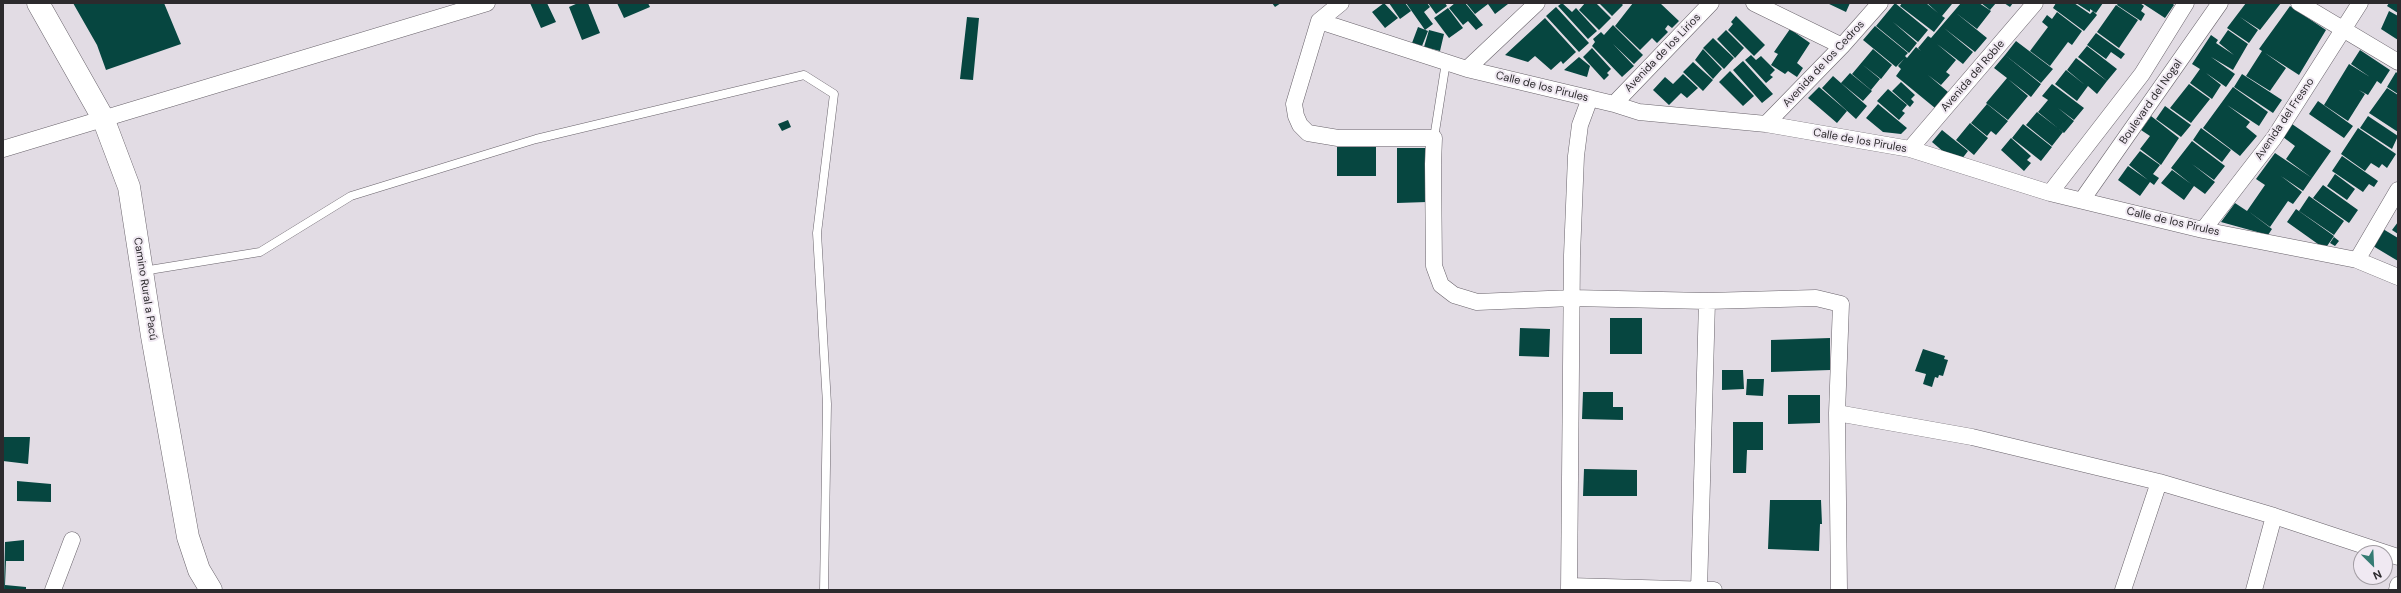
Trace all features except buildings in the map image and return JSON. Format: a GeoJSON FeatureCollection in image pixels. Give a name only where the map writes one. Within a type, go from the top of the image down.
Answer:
{"type":"FeatureCollection","features":[{"type":"Feature","properties":{"kind":"street","name":"Camino Rural a Pacú"},"geometry":{"type":"LineString","coordinates":[[38,3],[103,118],[129,187],[188,537],[199,570],[211,590]]}},
{"type":"Feature","properties":{"kind":"street"},"geometry":{"type":"LineString","coordinates":[[3,149],[487,3]]}},
{"type":"Feature","properties":{"kind":"street"},"geometry":{"type":"LineString","coordinates":[[1341,3],[1319,21],[1294,104],[1296,116],[1300,124],[1308,132],[1338,138],[1434,138],[1434,266],[1441,285],[1454,295],[1477,302],[1572,298],[1707,301],[1816,298],[1841,304],[1837,413],[1839,590]]}},
{"type":"Feature","properties":{"kind":"street"},"geometry":{"type":"LineString","coordinates":[[1467,69],[1537,3]]}},
{"type":"Feature","properties":{"kind":"street","name":"Avenida de los Lirios"},"geometry":{"type":"LineString","coordinates":[[1614,104],[1711,3]]}},
{"type":"Feature","properties":{"kind":"street"},"geometry":{"type":"LineString","coordinates":[[1754,3],[1842,46]]}},
{"type":"Feature","properties":{"kind":"street","name":"Avenida de los Cedros"},"geometry":{"type":"LineString","coordinates":[[1766,124],[1842,46],[1880,3]]}},
{"type":"Feature","properties":{"kind":"street","name":"Avenida del Roble"},"geometry":{"type":"LineString","coordinates":[[1910,149],[2035,3]]}},
{"type":"Feature","properties":{"kind":"street"},"geometry":{"type":"LineString","coordinates":[[2050,193],[2142,74],[2186,3]]}},
{"type":"Feature","properties":{"kind":"street","name":"Boulevard del Nogal"},"geometry":{"type":"LineString","coordinates":[[2082,200],[2220,3]]}},
{"type":"Feature","properties":{"kind":"street"},"geometry":{"type":"LineString","coordinates":[[2300,3],[2344,28],[2398,62]]}},
{"type":"Feature","properties":{"kind":"street","name":"Avenida del Fresno"},"geometry":{"type":"LineString","coordinates":[[2203,230],[2274,138],[2360,3]]}},
{"type":"Feature","properties":{"kind":"street","name":"Calle de los Pirules"},"geometry":{"type":"LineString","coordinates":[[1319,21],[1467,69],[1590,98],[1639,112],[1766,124],[1910,149],[2050,193],[2203,230],[2357,260],[2398,277]]}},
{"type":"Feature","properties":{"kind":"street"},"geometry":{"type":"LineString","coordinates":[[1590,98],[1580,125],[1576,156],[1572,298],[1569,588],[1714,590]]}},
{"type":"Feature","properties":{"kind":"street"},"geometry":{"type":"LineString","coordinates":[[2357,260],[2398,190]]}},
{"type":"Feature","properties":{"kind":"street"},"geometry":{"type":"LineString","coordinates":[[1699,590],[1707,301]]}},
{"type":"Feature","properties":{"kind":"street"},"geometry":{"type":"LineString","coordinates":[[1837,413],[1972,437],[2159,482],[2274,516],[2398,557]]}},
{"type":"Feature","properties":{"kind":"street"},"geometry":{"type":"LineString","coordinates":[[2124,590],[2159,482]]}},
{"type":"Feature","properties":{"kind":"street"},"geometry":{"type":"LineString","coordinates":[[2254,590],[2274,516]]}},
{"type":"Feature","properties":{"kind":"street"},"geometry":{"type":"LineString","coordinates":[[53,590],[72,540]]}},
{"type":"Feature","properties":{"kind":"street"},"geometry":{"type":"LineString","coordinates":[[2397,590],[2398,585]]}},
{"type":"Feature","properties":{"kind":"lane"},"geometry":{"type":"LineString","coordinates":[[1434,138],[1446,62]]}},
{"type":"Feature","properties":{"kind":"lane"},"geometry":{"type":"LineString","coordinates":[[143,272],[260,252],[350,196],[536,139],[804,75],[834,94],[816,233],[827,404],[824,590]]}}]}
